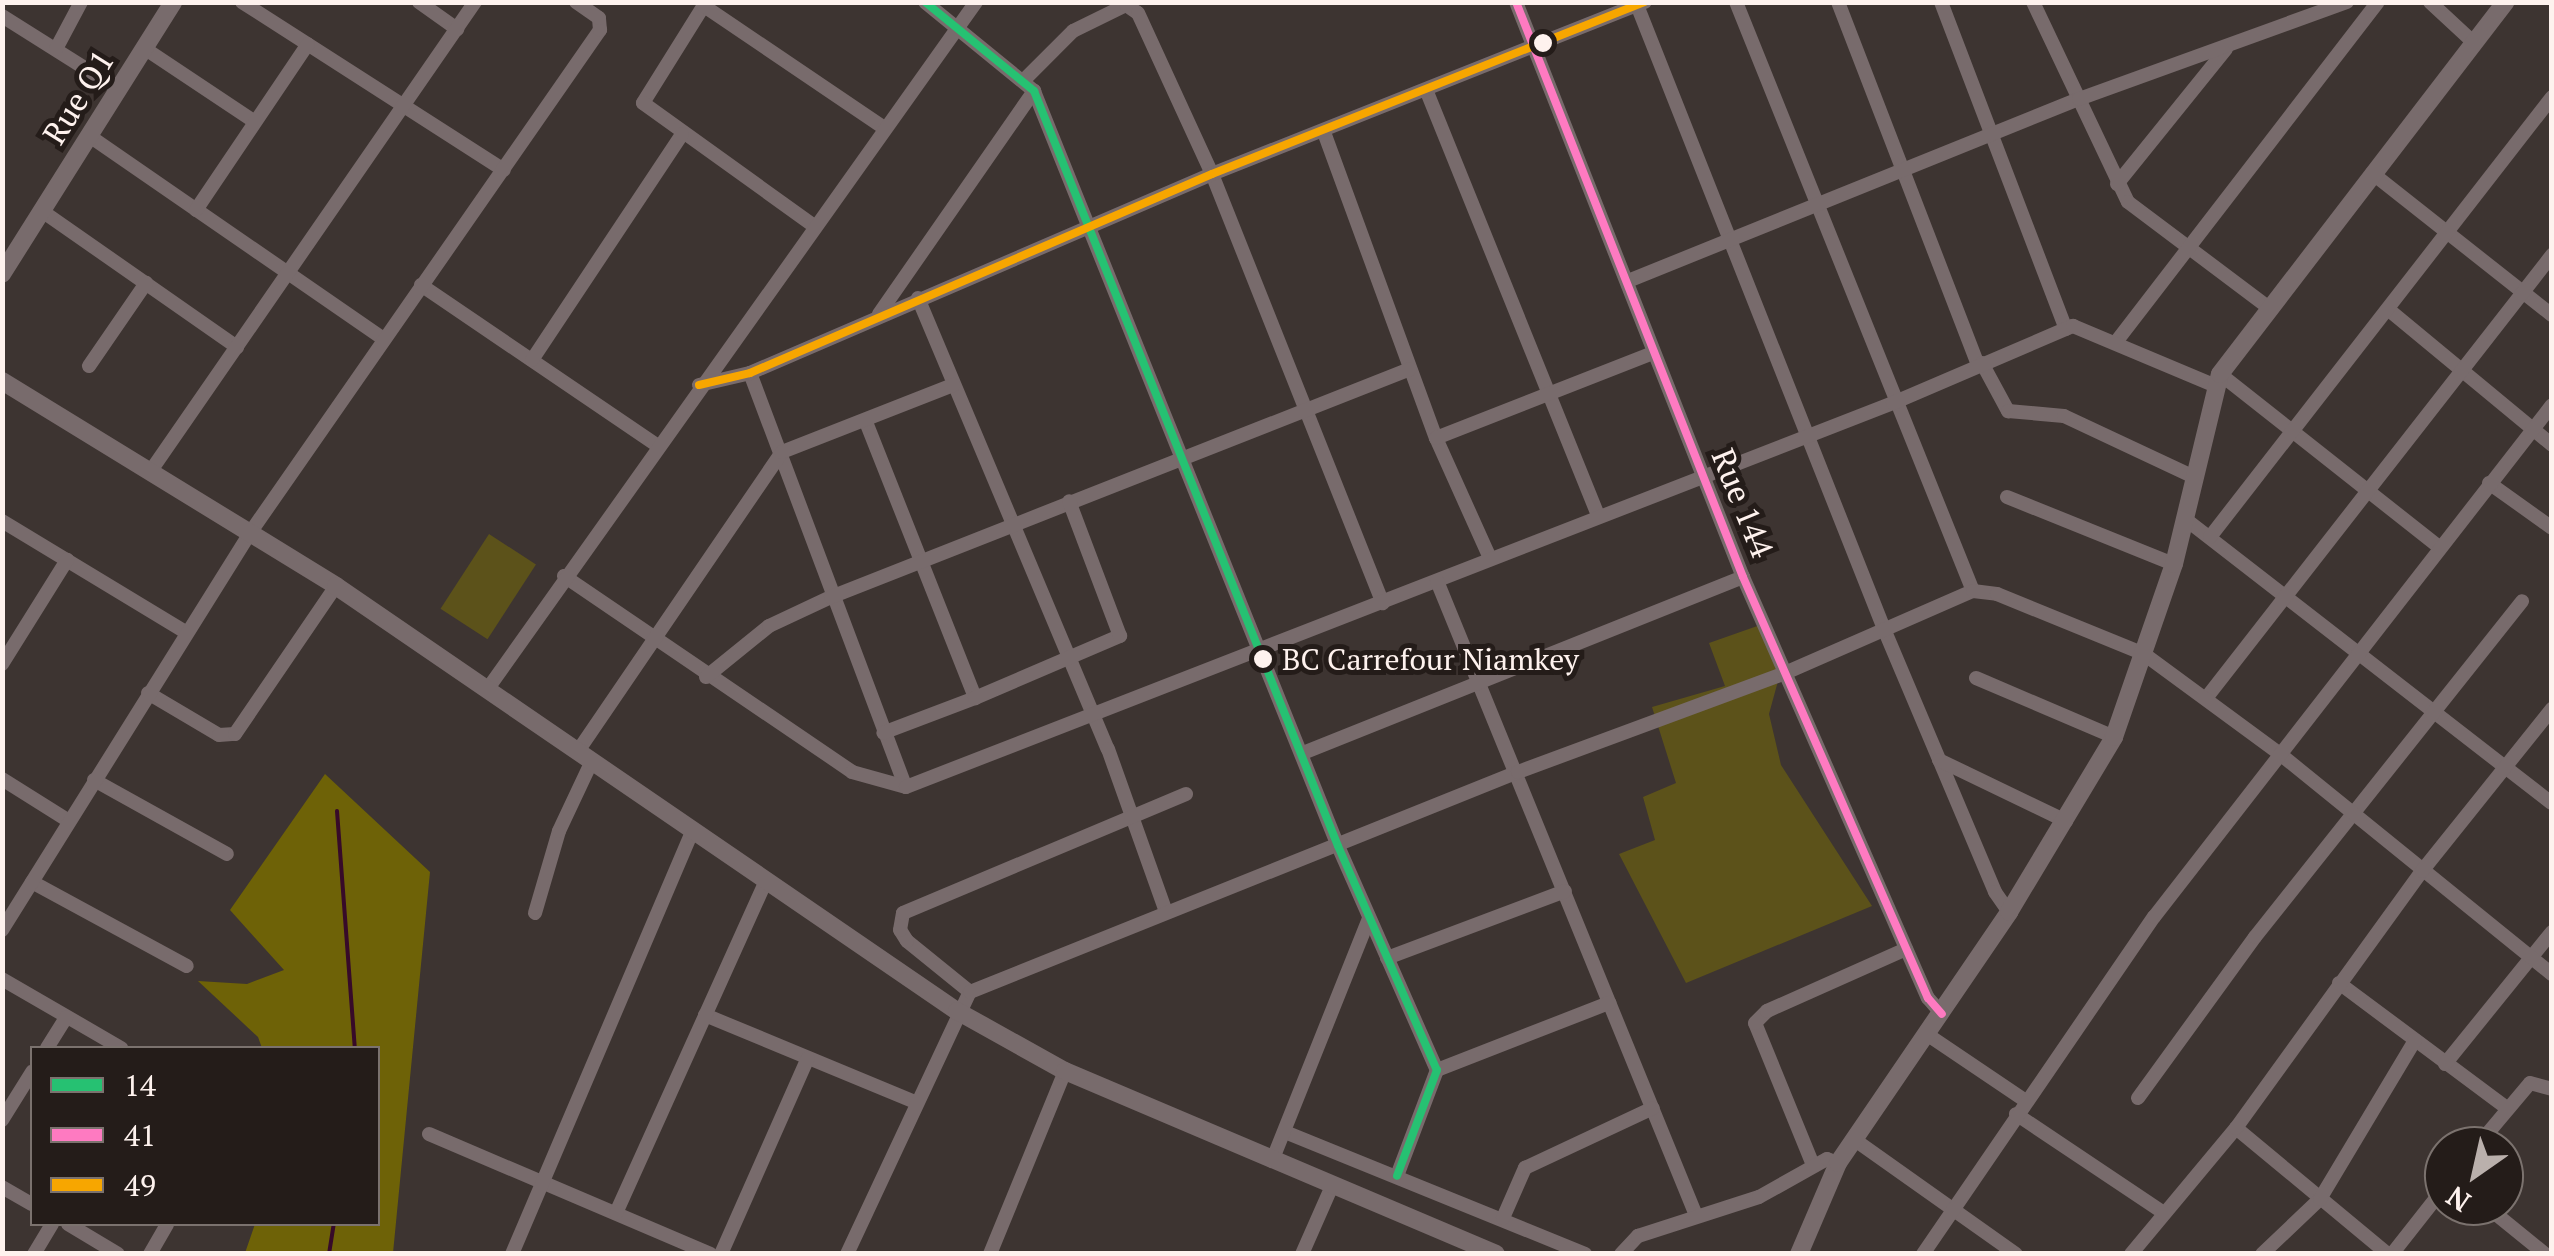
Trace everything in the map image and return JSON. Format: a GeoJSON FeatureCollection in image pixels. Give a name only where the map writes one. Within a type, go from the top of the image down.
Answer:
{"type":"FeatureCollection","features":[{"type":"Feature","properties":{"kind":"street"},"geometry":{"type":"LineString","coordinates":[[56,48],[81,2]]}},
{"type":"Feature","properties":{"kind":"street","name":"Rue Q1"},"geometry":{"type":"LineString","coordinates":[[2,274],[172,2]]}},
{"type":"Feature","properties":{"kind":"street"},"geometry":{"type":"LineString","coordinates":[[242,2],[504,170]]}},
{"type":"Feature","properties":{"kind":"street"},"geometry":{"type":"LineString","coordinates":[[419,2],[457,29]]}},
{"type":"Feature","properties":{"kind":"street"},"geometry":{"type":"LineString","coordinates":[[150,472],[293,274],[475,2]]}},
{"type":"Feature","properties":{"kind":"street"},"geometry":{"type":"LineString","coordinates":[[2,930],[184,632],[382,338],[504,170],[603,24],[576,2]]}},
{"type":"Feature","properties":{"kind":"street"},"geometry":{"type":"LineString","coordinates":[[925,2],[960,26],[1030,86],[1183,454],[1338,846],[1437,1070],[1396,1176]]}},
{"type":"Feature","properties":{"kind":"street"},"geometry":{"type":"LineString","coordinates":[[489,687],[699,386],[976,2]]}},
{"type":"Feature","properties":{"kind":"street","name":"Rue 144"},"geometry":{"type":"LineString","coordinates":[[1516,2],[1743,577],[1906,949],[1942,1014]]}},
{"type":"Feature","properties":{"kind":"street"},"geometry":{"type":"LineString","coordinates":[[1736,2],[1893,403],[1973,591]]}},
{"type":"Feature","properties":{"kind":"street"},"geometry":{"type":"LineString","coordinates":[[1838,2],[1980,363],[2008,410],[2064,416],[2192,476]]}},
{"type":"Feature","properties":{"kind":"street"},"geometry":{"type":"LineString","coordinates":[[1940,2],[2066,329]]}},
{"type":"Feature","properties":{"kind":"street"},"geometry":{"type":"LineString","coordinates":[[2033,2],[2117,184],[2147,219],[2268,306]]}},
{"type":"Feature","properties":{"kind":"street"},"geometry":{"type":"LineString","coordinates":[[1628,281],[1729,244],[2079,99],[2347,2]]}},
{"type":"Feature","properties":{"kind":"street"},"geometry":{"type":"LineString","coordinates":[[2116,342],[2378,2]]}},
{"type":"Feature","properties":{"kind":"street"},"geometry":{"type":"LineString","coordinates":[[2430,2],[2473,42]]}},
{"type":"Feature","properties":{"kind":"street"},"geometry":{"type":"LineString","coordinates":[[1799,1254],[1838,1163],[2009,912],[2114,737],[2174,564],[2218,380],[2268,306],[2504,2]]}},
{"type":"Feature","properties":{"kind":"street"},"geometry":{"type":"LineString","coordinates":[[813,226],[643,103],[705,4],[884,128]]}},
{"type":"Feature","properties":{"kind":"street"},"geometry":{"type":"LineString","coordinates":[[699,386],[750,373],[879,314],[1212,174],[1324,135],[1641,4],[1729,244],[1884,629],[2009,912]]}},
{"type":"Feature","properties":{"kind":"street"},"geometry":{"type":"LineString","coordinates":[[879,314],[1030,86],[1073,31],[1133,6],[1212,174],[1302,412],[1383,603]]}},
{"type":"Feature","properties":{"kind":"street"},"geometry":{"type":"LineString","coordinates":[[2,16],[118,89]]}},
{"type":"Feature","properties":{"kind":"street"},"geometry":{"type":"LineString","coordinates":[[196,210],[308,44]]}},
{"type":"Feature","properties":{"kind":"street"},"geometry":{"type":"LineString","coordinates":[[2117,184],[2228,46]]}},
{"type":"Feature","properties":{"kind":"street"},"geometry":{"type":"LineString","coordinates":[[144,48],[256,122]]}},
{"type":"Feature","properties":{"kind":"street"},"geometry":{"type":"LineString","coordinates":[[1426,92],[1545,396],[1596,513]]}},
{"type":"Feature","properties":{"kind":"street"},"geometry":{"type":"LineString","coordinates":[[2210,537],[2552,98]]}},
{"type":"Feature","properties":{"kind":"street"},"geometry":{"type":"LineString","coordinates":[[532,360],[682,134]]}},
{"type":"Feature","properties":{"kind":"street"},"geometry":{"type":"LineString","coordinates":[[88,135],[382,338]]}},
{"type":"Feature","properties":{"kind":"street"},"geometry":{"type":"LineString","coordinates":[[1324,135],[1436,438],[1490,558]]}},
{"type":"Feature","properties":{"kind":"street"},"geometry":{"type":"LineString","coordinates":[[2372,173],[2450,230],[2552,315]]}},
{"type":"Feature","properties":{"kind":"street"},"geometry":{"type":"LineString","coordinates":[[42,211],[237,347]]}},
{"type":"Feature","properties":{"kind":"street"},"geometry":{"type":"LineString","coordinates":[[2207,697],[2364,488],[2552,255]]}},
{"type":"Feature","properties":{"kind":"street"},"geometry":{"type":"LineString","coordinates":[[89,366],[146,283]]}},
{"type":"Feature","properties":{"kind":"street"},"geometry":{"type":"LineString","coordinates":[[421,284],[658,446]]}},
{"type":"Feature","properties":{"kind":"street"},"geometry":{"type":"LineString","coordinates":[[918,298],[1131,816],[1166,912]]}},
{"type":"Feature","properties":{"kind":"street"},"geometry":{"type":"LineString","coordinates":[[2389,310],[2552,445]]}},
{"type":"Feature","properties":{"kind":"street"},"geometry":{"type":"LineString","coordinates":[[564,576],[706,677],[852,772],[906,787],[1262,652],[1596,513],[1893,403],[2076,325],[2218,380],[2292,428],[2440,548]]}},
{"type":"Feature","properties":{"kind":"street"},"geometry":{"type":"LineString","coordinates":[[1436,438],[1653,353]]}},
{"type":"Feature","properties":{"kind":"street"},"geometry":{"type":"LineString","coordinates":[[706,677],[769,626],[830,597],[1183,454],[1410,369]]}},
{"type":"Feature","properties":{"kind":"street"},"geometry":{"type":"LineString","coordinates":[[750,373],[782,452],[830,597],[906,787]]}},
{"type":"Feature","properties":{"kind":"street"},"geometry":{"type":"LineString","coordinates":[[2,381],[336,586],[489,687],[956,1012],[1065,1071],[1496,1254]]}},
{"type":"Feature","properties":{"kind":"street"},"geometry":{"type":"LineString","coordinates":[[535,913],[585,756],[652,637],[782,452],[953,386]]}},
{"type":"Feature","properties":{"kind":"street"},"geometry":{"type":"LineString","coordinates":[[1923,1254],[2154,917],[2552,405]]}},
{"type":"Feature","properties":{"kind":"street"},"geometry":{"type":"LineString","coordinates":[[866,422],[975,698]]}},
{"type":"Feature","properties":{"kind":"street"},"geometry":{"type":"LineString","coordinates":[[2489,483],[2552,528]]}},
{"type":"Feature","properties":{"kind":"street"},"geometry":{"type":"LineString","coordinates":[[2007,497],[2174,564]]}},
{"type":"Feature","properties":{"kind":"street"},"geometry":{"type":"LineString","coordinates":[[883,733],[1067,660],[1121,634],[1070,501]]}},
{"type":"Feature","properties":{"kind":"street"},"geometry":{"type":"LineString","coordinates":[[2184,518],[2552,803]]}},
{"type":"Feature","properties":{"kind":"street"},"geometry":{"type":"LineString","coordinates":[[2,521],[184,632]]}},
{"type":"Feature","properties":{"kind":"street"},"geometry":{"type":"LineString","coordinates":[[2,664],[67,560]]}},
{"type":"Feature","properties":{"kind":"street"},"geometry":{"type":"LineString","coordinates":[[1302,753],[1743,577]]}},
{"type":"Feature","properties":{"kind":"street"},"geometry":{"type":"LineString","coordinates":[[1437,580],[1482,681],[1695,1213]]}},
{"type":"Feature","properties":{"kind":"street"},"geometry":{"type":"LineString","coordinates":[[148,693],[219,734],[235,734],[336,586]]}},
{"type":"Feature","properties":{"kind":"street"},"geometry":{"type":"LineString","coordinates":[[847,1254],[956,1012],[970,992],[1518,772],[1785,673],[1973,591],[1997,594],[2144,654],[2280,754],[2552,974]]}},
{"type":"Feature","properties":{"kind":"street"},"geometry":{"type":"LineString","coordinates":[[2138,1098],[2434,709],[2522,601]]}},
{"type":"Feature","properties":{"kind":"street"},"geometry":{"type":"LineString","coordinates":[[1976,678],[2114,737]]}},
{"type":"Feature","properties":{"kind":"street"},"geometry":{"type":"LineString","coordinates":[[2131,1254],[2236,1128],[2422,871],[2552,709]]}},
{"type":"Feature","properties":{"kind":"street"},"geometry":{"type":"LineString","coordinates":[[1940,760],[2066,821]]}},
{"type":"Feature","properties":{"kind":"street"},"geometry":{"type":"LineString","coordinates":[[2,779],[69,821]]}},
{"type":"Feature","properties":{"kind":"street"},"geometry":{"type":"LineString","coordinates":[[94,780],[227,854]]}},
{"type":"Feature","properties":{"kind":"street"},"geometry":{"type":"LineString","coordinates":[[970,992],[907,942],[900,930],[903,912],[1186,794]]}},
{"type":"Feature","properties":{"kind":"street"},"geometry":{"type":"LineString","coordinates":[[512,1254],[693,830]]}},
{"type":"Feature","properties":{"kind":"street"},"geometry":{"type":"LineString","coordinates":[[616,1213],[766,881]]}},
{"type":"Feature","properties":{"kind":"street"},"geometry":{"type":"LineString","coordinates":[[32,882],[187,966]]}},
{"type":"Feature","properties":{"kind":"street"},"geometry":{"type":"LineString","coordinates":[[1387,958],[1565,891]]}},
{"type":"Feature","properties":{"kind":"street"},"geometry":{"type":"LineString","coordinates":[[1272,1161],[1369,919]]}},
{"type":"Feature","properties":{"kind":"street"},"geometry":{"type":"LineString","coordinates":[[2445,1064],[2552,932]]}},
{"type":"Feature","properties":{"kind":"street"},"geometry":{"type":"LineString","coordinates":[[1813,1165],[1755,1024],[1766,1011],[1906,949]]}},
{"type":"Feature","properties":{"kind":"street"},"geometry":{"type":"LineString","coordinates":[[2,980],[117,1046]]}},
{"type":"Feature","properties":{"kind":"street"},"geometry":{"type":"LineString","coordinates":[[2339,982],[2506,1108]]}},
{"type":"Feature","properties":{"kind":"street"},"geometry":{"type":"LineString","coordinates":[[1437,1070],[1609,1003]]}},
{"type":"Feature","properties":{"kind":"street"},"geometry":{"type":"LineString","coordinates":[[706,1015],[915,1102]]}},
{"type":"Feature","properties":{"kind":"street"},"geometry":{"type":"LineString","coordinates":[[48,1046],[66,1017]]}},
{"type":"Feature","properties":{"kind":"street"},"geometry":{"type":"LineString","coordinates":[[1928,1035],[2026,1100]]}},
{"type":"Feature","properties":{"kind":"street"},"geometry":{"type":"LineString","coordinates":[[2262,1254],[2320,1198],[2415,1040]]}},
{"type":"Feature","properties":{"kind":"street"},"geometry":{"type":"LineString","coordinates":[[720,1254],[808,1058]]}},
{"type":"Feature","properties":{"kind":"street"},"geometry":{"type":"LineString","coordinates":[[990,1254],[1065,1071]]}},
{"type":"Feature","properties":{"kind":"street"},"geometry":{"type":"LineString","coordinates":[[2,1120],[30,1075]]}},
{"type":"Feature","properties":{"kind":"street"},"geometry":{"type":"LineString","coordinates":[[2492,1126],[2536,1080],[2552,1089]]}},
{"type":"Feature","properties":{"kind":"street"},"geometry":{"type":"LineString","coordinates":[[1503,1218],[1525,1168],[1652,1108]]}},
{"type":"Feature","properties":{"kind":"street"},"geometry":{"type":"LineString","coordinates":[[2016,1114],[2164,1213]]}},
{"type":"Feature","properties":{"kind":"street"},"geometry":{"type":"LineString","coordinates":[[2236,1128],[2390,1254],[2424,1212]]}},
{"type":"Feature","properties":{"kind":"street"},"geometry":{"type":"LineString","coordinates":[[1285,1132],[1585,1254]]}},
{"type":"Feature","properties":{"kind":"street"},"geometry":{"type":"LineString","coordinates":[[428,1134],[710,1254]]}},
{"type":"Feature","properties":{"kind":"street"},"geometry":{"type":"LineString","coordinates":[[1855,1140],[2016,1254]]}},
{"type":"Feature","properties":{"kind":"street"},"geometry":{"type":"LineString","coordinates":[[1621,1254],[1638,1236],[1695,1213],[1759,1198],[1813,1165],[1838,1163]]}},
{"type":"Feature","properties":{"kind":"street"},"geometry":{"type":"LineString","coordinates":[[1302,1254],[1332,1186]]}},
{"type":"Feature","properties":{"kind":"street"},"geometry":{"type":"LineString","coordinates":[[2,1187],[30,1203]]}},
{"type":"Feature","properties":{"kind":"street"},"geometry":{"type":"LineString","coordinates":[[34,1254],[51,1226]]}},
{"type":"Feature","properties":{"kind":"street"},"geometry":{"type":"LineString","coordinates":[[71,1226],[118,1254]]}},
{"type":"Feature","properties":{"kind":"street"},"geometry":{"type":"LineString","coordinates":[[150,1254],[166,1226]]}},
{"type":"Feature","properties":{"kind":"street"},"geometry":{"type":"LineString","coordinates":[[2513,1226],[2549,1252]]}},
{"type":"Feature","properties":{"kind":"street"},"geometry":{"type":"LineString","coordinates":[[1448,1254],[1456,1236]]}},
{"type":"Feature","properties":{"kind":"shaded area"},"geometry":{"type":"Polygon","coordinates":[[[489,534],[536,564],[487,639],[441,609],[489,534]]]}},
{"type":"Feature","properties":{"kind":"shaded area"},"geometry":{"type":"Polygon","coordinates":[[[1763,624],[1784,659],[1769,714],[1781,765],[1872,906],[1686,983],[1619,854],[1655,840],[1643,797],[1676,783],[1652,707],[1725,686],[1709,643],[1763,624]]]}},
{"type":"Feature","properties":{"kind":"shaded area"},"geometry":{"type":"Polygon","coordinates":[[[325,774],[430,872],[393,1253],[245,1253],[254,1226],[380,1226],[380,1046],[261,1046],[258,1037],[198,981],[247,984],[284,970],[230,910],[325,774]]]}},
{"type":"Feature","properties":{"kind":"waterway"},"geometry":{"type":"LineString","coordinates":[[337,811],[355,1046]]}},
{"type":"Feature","properties":{"kind":"waterway"},"geometry":{"type":"LineString","coordinates":[[329,1254],[334,1226]]}},
{"type":"Feature","properties":{"kind":"transit line","name":"14"},"geometry":{"type":"LineString","coordinates":[[925,2],[1034,91],[1338,846],[1437,1070],[1397,1176]]}},
{"type":"Feature","properties":{"kind":"transit line","name":"41"},"geometry":{"type":"LineString","coordinates":[[1516,2],[1743,577],[1928,998],[1942,1014]]}},
{"type":"Feature","properties":{"kind":"transit line","name":"49"},"geometry":{"type":"LineString","coordinates":[[699,385],[750,373],[1212,174],[1645,2]]}},
{"type":"Feature","properties":{"kind":"place","name":"BC Carrefour Niamkey"},"geometry":{"type":"Point","coordinates":[1263,659]}}]}
